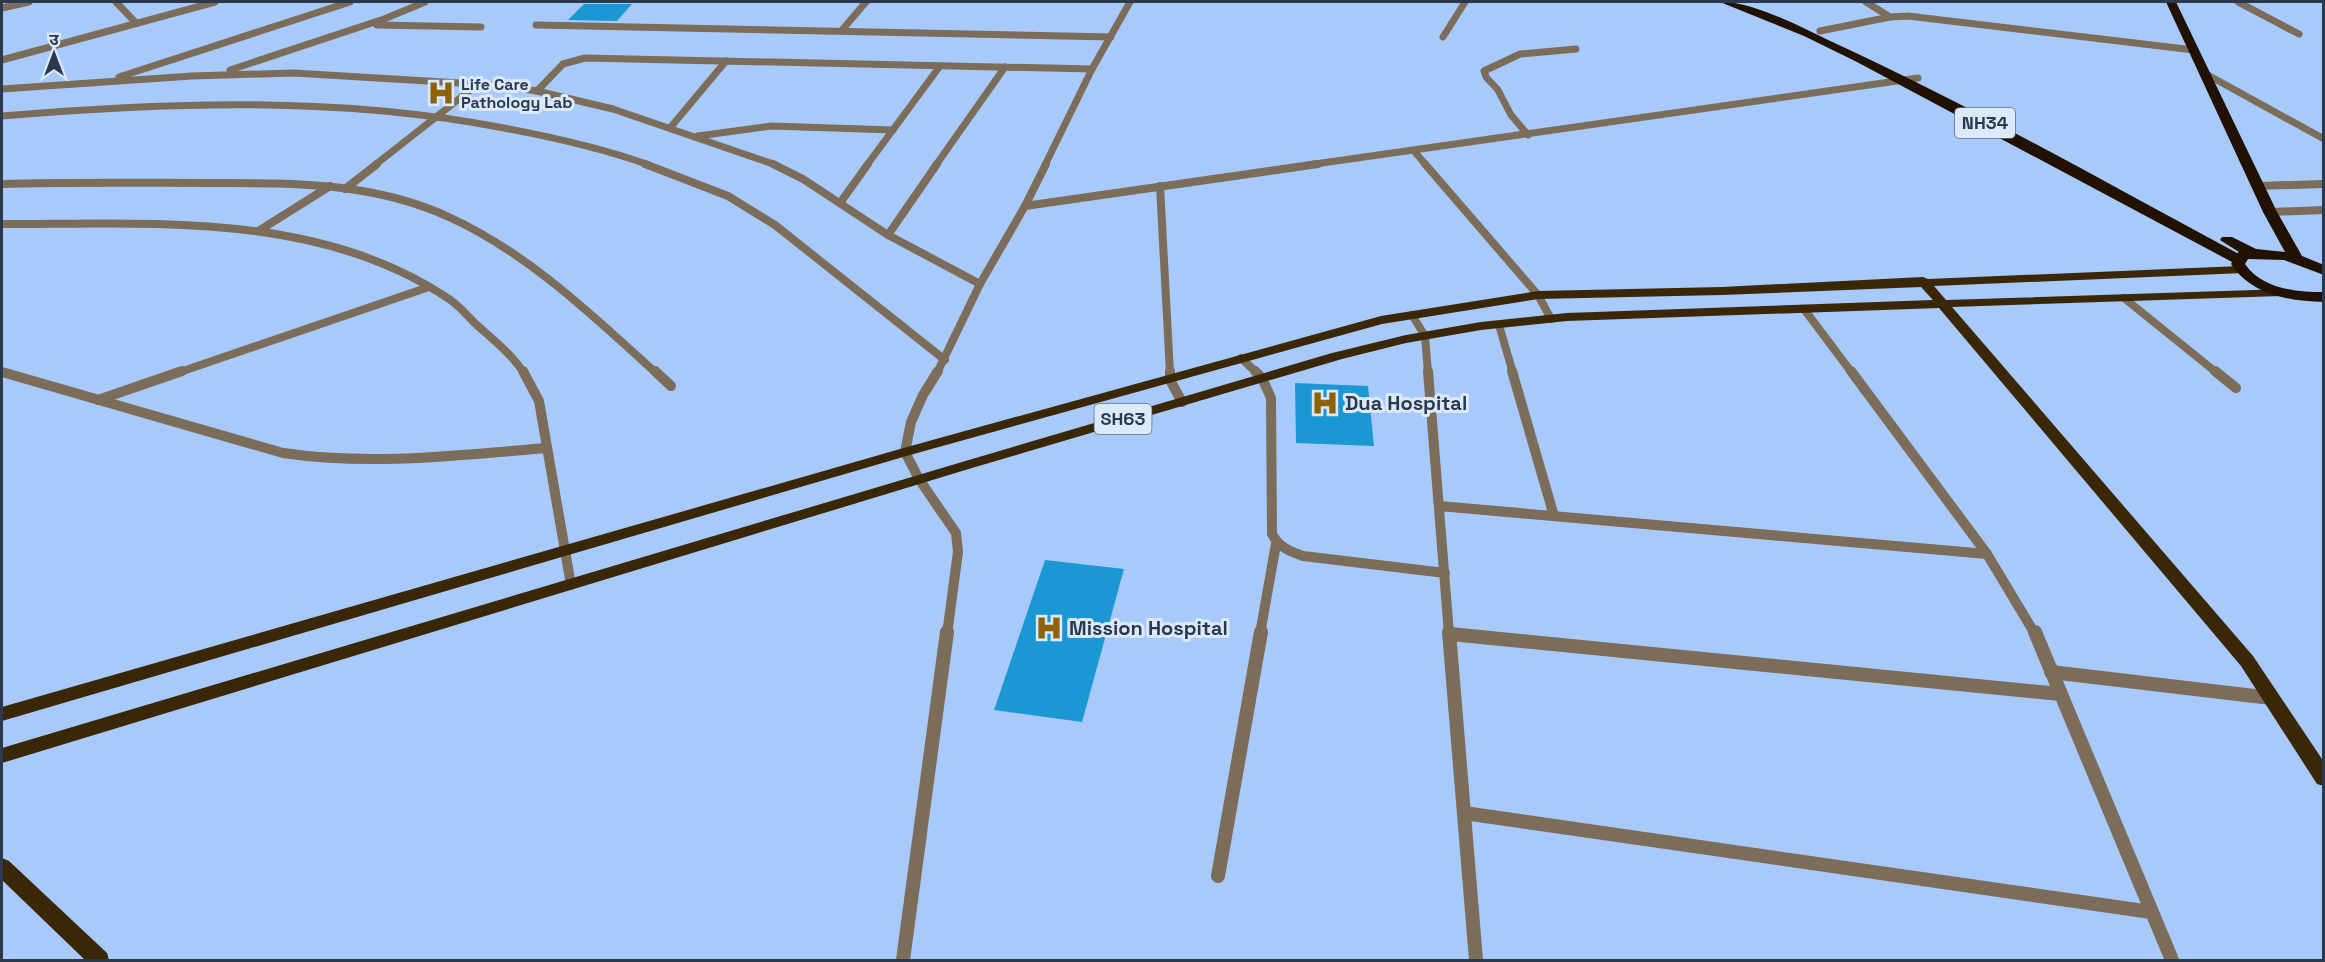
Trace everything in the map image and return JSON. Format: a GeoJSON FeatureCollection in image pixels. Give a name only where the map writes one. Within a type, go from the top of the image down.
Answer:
{"type":"FeatureCollection","features":[{"type":"Feature","properties":{"kind":"highway","name":"NH34"},"geometry":{"type":"LineString","coordinates":[[1725,2],[1771,18],[1838,47],[2055,159],[2244,261],[2281,255],[2324,271]]}},
{"type":"Feature","properties":{"kind":"highway","name":"NH34"},"geometry":{"type":"LineString","coordinates":[[1748,2],[1820,32],[1918,78],[2070,155],[2244,261],[2256,282],[2281,292],[2320,299]]}},
{"type":"Feature","properties":{"kind":"highway"},"geometry":{"type":"LineString","coordinates":[[2171,2],[2270,212],[2296,259]]}},
{"type":"Feature","properties":{"kind":"main road","name":"SH63"},"geometry":{"type":"LineString","coordinates":[[2,714],[905,452],[1170,380],[1348,328],[1412,315],[1538,295],[1722,291],[2244,261]]}},
{"type":"Feature","properties":{"kind":"main road"},"geometry":{"type":"LineString","coordinates":[[1923,281],[2247,661],[2324,778]]}},
{"type":"Feature","properties":{"kind":"main road"},"geometry":{"type":"LineString","coordinates":[[1722,291],[1739,312]]}},
{"type":"Feature","properties":{"kind":"main road","name":"SH63"},"geometry":{"type":"LineString","coordinates":[[2,756],[1262,378],[1337,356],[1425,336],[1551,319],[2281,292]]}},
{"type":"Feature","properties":{"kind":"main road"},"geometry":{"type":"LineString","coordinates":[[2,867],[99,960]]}},
{"type":"Feature","properties":{"kind":"street"},"geometry":{"type":"LineString","coordinates":[[2,8],[29,2]]}},
{"type":"Feature","properties":{"kind":"street"},"geometry":{"type":"LineString","coordinates":[[116,2],[136,23]]}},
{"type":"Feature","properties":{"kind":"street"},"geometry":{"type":"LineString","coordinates":[[2,60],[215,2]]}},
{"type":"Feature","properties":{"kind":"street"},"geometry":{"type":"LineString","coordinates":[[104,82],[350,2]]}},
{"type":"Feature","properties":{"kind":"street"},"geometry":{"type":"LineString","coordinates":[[217,75],[367,25],[425,2]]}},
{"type":"Feature","properties":{"kind":"street"},"geometry":{"type":"LineString","coordinates":[[842,30],[866,2]]}},
{"type":"Feature","properties":{"kind":"street"},"geometry":{"type":"LineString","coordinates":[[903,960],[958,552],[956,533],[919,480],[905,452],[911,422],[923,395],[945,360],[980,284],[1025,206],[1092,69],[1130,2]]}},
{"type":"Feature","properties":{"kind":"street"},"geometry":{"type":"LineString","coordinates":[[1443,37],[1465,2]]}},
{"type":"Feature","properties":{"kind":"street"},"geometry":{"type":"LineString","coordinates":[[1866,2],[1890,18]]}},
{"type":"Feature","properties":{"kind":"street"},"geometry":{"type":"LineString","coordinates":[[2238,2],[2299,34]]}},
{"type":"Feature","properties":{"kind":"street"},"geometry":{"type":"LineString","coordinates":[[1820,32],[1890,18],[1922,17],[2194,50]]}},
{"type":"Feature","properties":{"kind":"street"},"geometry":{"type":"LineString","coordinates":[[367,25],[481,27]]}},
{"type":"Feature","properties":{"kind":"street"},"geometry":{"type":"LineString","coordinates":[[536,25],[1111,37]]}},
{"type":"Feature","properties":{"kind":"street"},"geometry":{"type":"LineString","coordinates":[[1528,135],[1510,115],[1498,90],[1486,77],[1484,71],[1520,54],[1576,49]]}},
{"type":"Feature","properties":{"kind":"street"},"geometry":{"type":"LineString","coordinates":[[537,91],[563,64],[576,59],[1092,69]]}},
{"type":"Feature","properties":{"kind":"street"},"geometry":{"type":"LineString","coordinates":[[670,128],[726,61]]}},
{"type":"Feature","properties":{"kind":"street"},"geometry":{"type":"LineString","coordinates":[[840,203],[940,66]]}},
{"type":"Feature","properties":{"kind":"street"},"geometry":{"type":"LineString","coordinates":[[888,235],[1005,67]]}},
{"type":"Feature","properties":{"kind":"street"},"geometry":{"type":"LineString","coordinates":[[2,89],[217,75],[334,74],[478,84],[537,91],[578,99],[773,164],[803,179],[888,235],[980,284]]}},
{"type":"Feature","properties":{"kind":"street"},"geometry":{"type":"LineString","coordinates":[[2206,74],[2324,139]]}},
{"type":"Feature","properties":{"kind":"street"},"geometry":{"type":"LineString","coordinates":[[1025,206],[1918,78]]}},
{"type":"Feature","properties":{"kind":"street"},"geometry":{"type":"LineString","coordinates":[[345,189],[478,84]]}},
{"type":"Feature","properties":{"kind":"street"},"geometry":{"type":"LineString","coordinates":[[2,116],[67,110],[193,104],[333,106],[438,116],[492,124],[605,150],[722,193],[775,225],[945,360]]}},
{"type":"Feature","properties":{"kind":"street"},"geometry":{"type":"LineString","coordinates":[[694,137],[771,126],[893,130]]}},
{"type":"Feature","properties":{"kind":"street"},"geometry":{"type":"LineString","coordinates":[[1414,151],[1538,295],[1551,319]]}},
{"type":"Feature","properties":{"kind":"street"},"geometry":{"type":"LineString","coordinates":[[2,184],[283,183],[330,186],[413,203],[451,219],[508,251],[547,277],[671,386]]}},
{"type":"Feature","properties":{"kind":"street"},"geometry":{"type":"LineString","coordinates":[[2258,186],[2324,184]]}},
{"type":"Feature","properties":{"kind":"street"},"geometry":{"type":"LineString","coordinates":[[260,230],[330,186]]}},
{"type":"Feature","properties":{"kind":"street"},"geometry":{"type":"LineString","coordinates":[[1160,186],[1170,380],[1182,402]]}},
{"type":"Feature","properties":{"kind":"street"},"geometry":{"type":"LineString","coordinates":[[2270,212],[2324,210]]}},
{"type":"Feature","properties":{"kind":"street"},"geometry":{"type":"LineString","coordinates":[[2,224],[202,225],[260,230],[344,251],[381,264],[429,287],[448,299],[504,349],[530,378],[539,401],[571,585]]}},
{"type":"Feature","properties":{"kind":"street"},"geometry":{"type":"LineString","coordinates":[[98,400],[429,287]]}},
{"type":"Feature","properties":{"kind":"street"},"geometry":{"type":"LineString","coordinates":[[2124,298],[2236,388]]}},
{"type":"Feature","properties":{"kind":"street"},"geometry":{"type":"LineString","coordinates":[[1804,309],[1987,554],[2035,633],[2172,960]]}},
{"type":"Feature","properties":{"kind":"street"},"geometry":{"type":"LineString","coordinates":[[1412,315],[1425,336],[1476,960]]}},
{"type":"Feature","properties":{"kind":"street"},"geometry":{"type":"LineString","coordinates":[[1499,325],[1554,516]]}},
{"type":"Feature","properties":{"kind":"street"},"geometry":{"type":"LineString","coordinates":[[1218,876],[1276,544],[1272,534],[1270,398],[1262,378],[1241,358]]}},
{"type":"Feature","properties":{"kind":"street"},"geometry":{"type":"LineString","coordinates":[[2,372],[283,453],[332,460],[356,461],[547,448]]}},
{"type":"Feature","properties":{"kind":"street"},"geometry":{"type":"LineString","coordinates":[[1439,506],[1987,554]]}},
{"type":"Feature","properties":{"kind":"street"},"geometry":{"type":"LineString","coordinates":[[1276,544],[1287,551],[1303,556],[1444,573]]}},
{"type":"Feature","properties":{"kind":"street"},"geometry":{"type":"LineString","coordinates":[[1450,634],[2060,694]]}},
{"type":"Feature","properties":{"kind":"street"},"geometry":{"type":"LineString","coordinates":[[2051,672],[2271,698]]}},
{"type":"Feature","properties":{"kind":"street"},"geometry":{"type":"LineString","coordinates":[[1464,813],[2151,912]]}},
{"type":"Feature","properties":{"kind":"building"},"geometry":{"type":"Polygon","coordinates":[[[584,4],[632,4],[617,21],[568,20],[584,4]]]}},
{"type":"Feature","properties":{"kind":"building"},"geometry":{"type":"Polygon","coordinates":[[[1295,383],[1368,386],[1374,446],[1296,443],[1295,383]]]}},
{"type":"Feature","properties":{"kind":"building"},"geometry":{"type":"Polygon","coordinates":[[[1045,560],[1124,569],[1082,722],[994,710],[1045,560]]]}},
{"type":"Feature","properties":{"kind":"place","name":"Life Care Pathology Lab"},"geometry":{"type":"Point","coordinates":[441,93]}},
{"type":"Feature","properties":{"kind":"place","name":"Dua Hospital"},"geometry":{"type":"Point","coordinates":[1325,403]}},
{"type":"Feature","properties":{"kind":"place","name":"Mission Hospital"},"geometry":{"type":"Point","coordinates":[1049,628]}}]}
